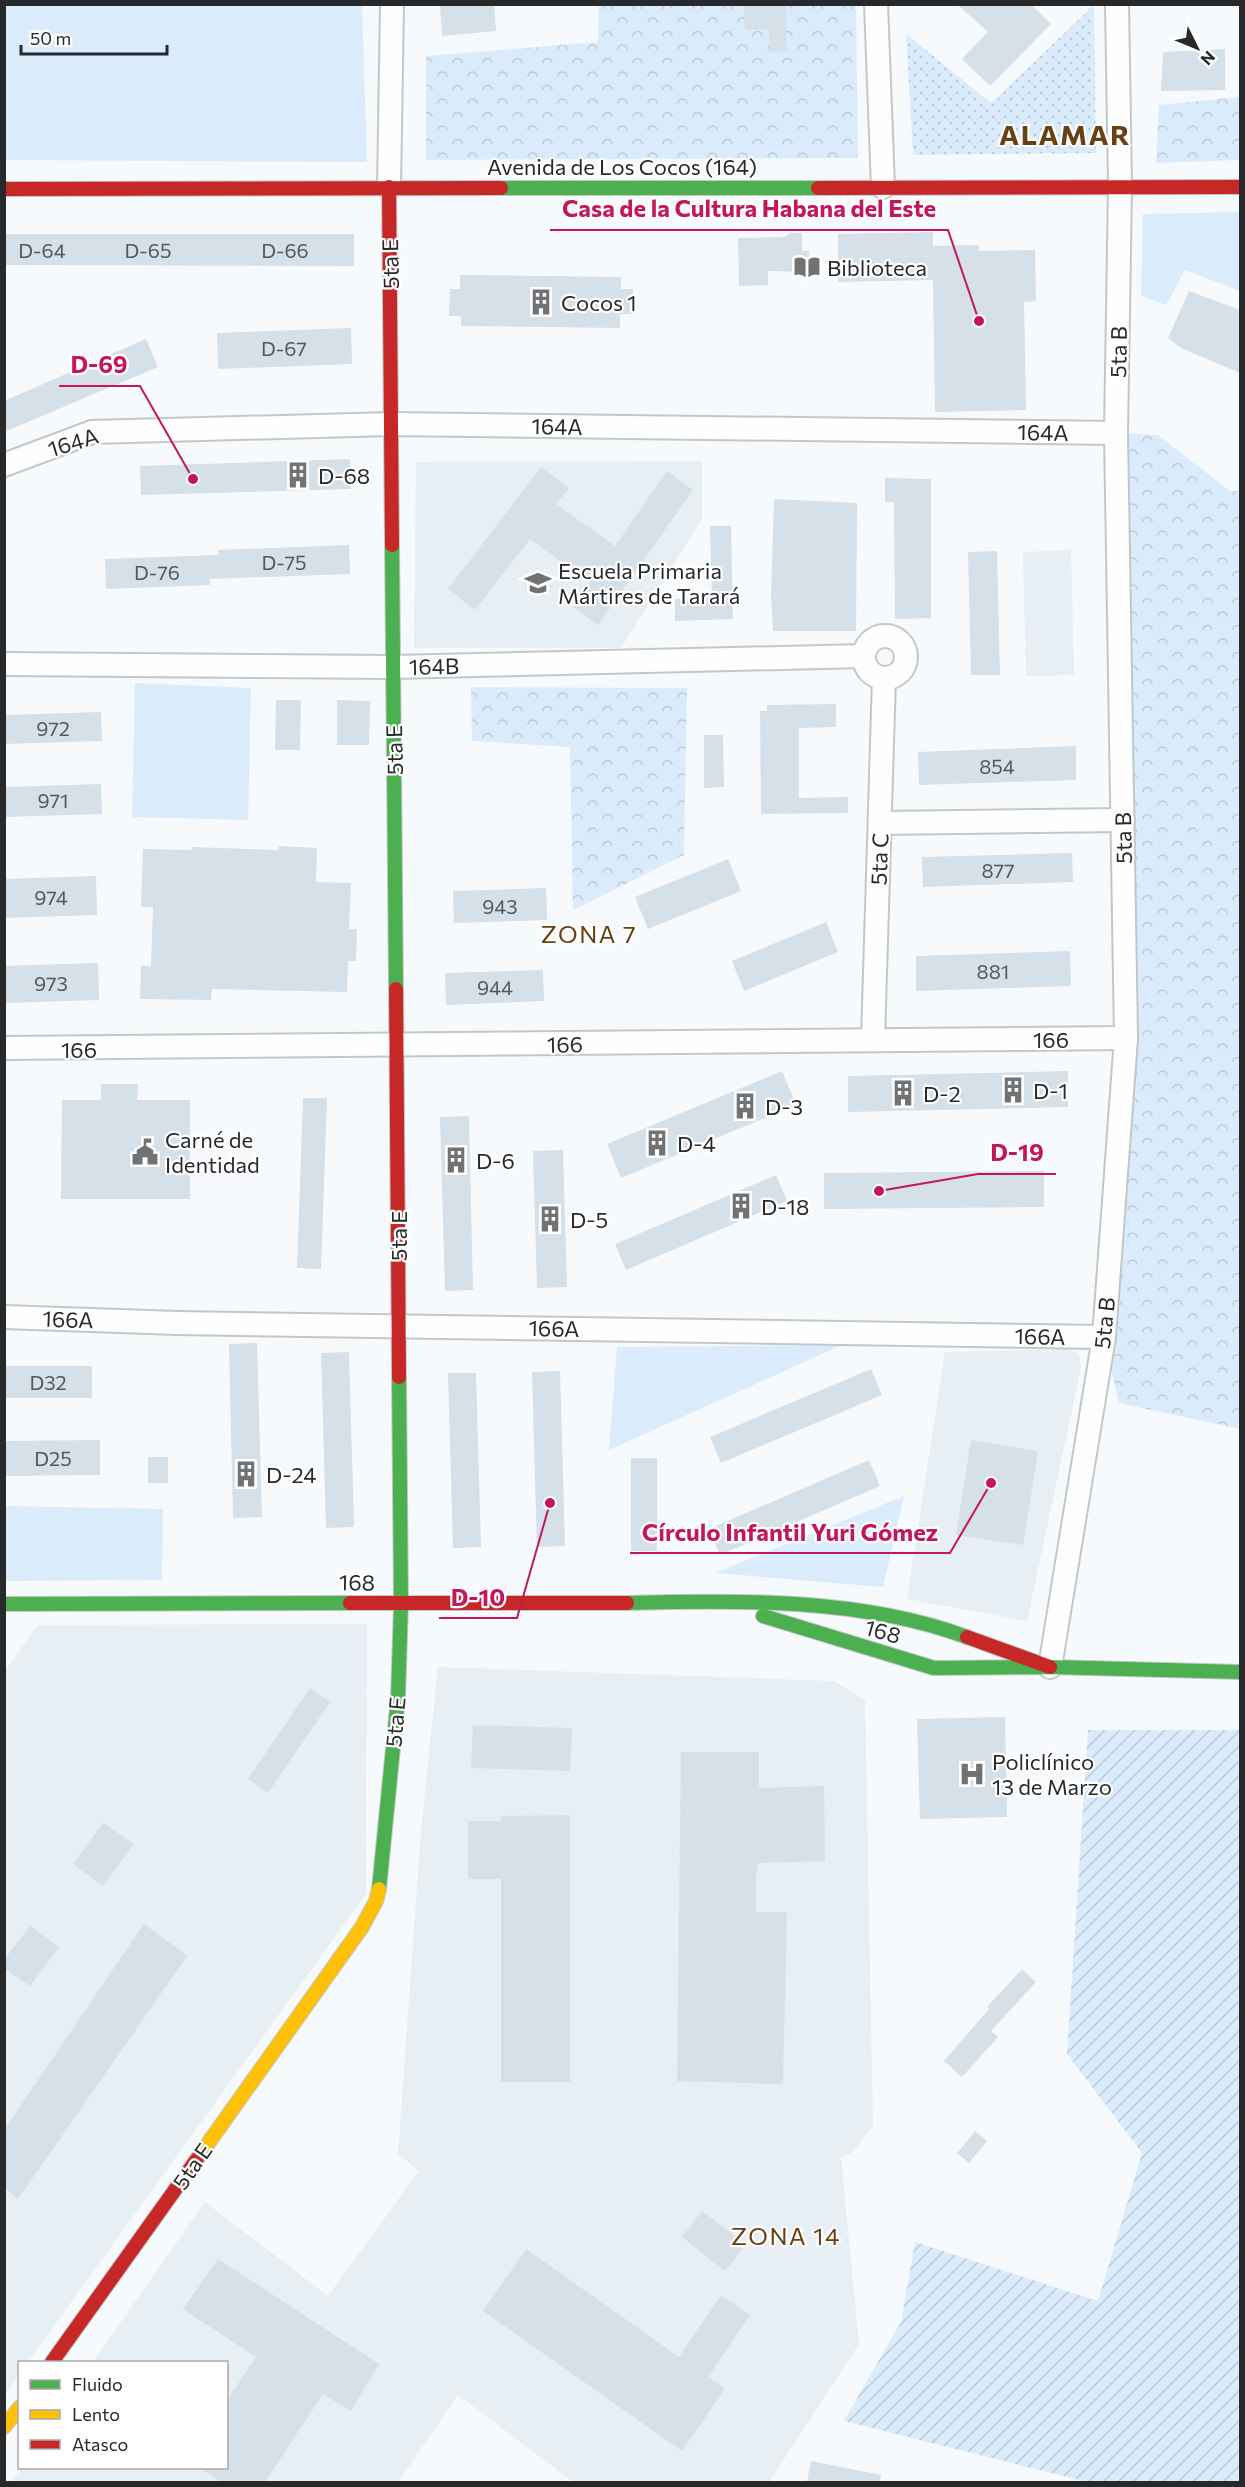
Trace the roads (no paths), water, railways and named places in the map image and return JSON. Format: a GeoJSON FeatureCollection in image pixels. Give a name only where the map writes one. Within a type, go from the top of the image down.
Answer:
{"type":"FeatureCollection","features":[{"type":"Feature","properties":{"kind":"street","name":"5ta E"},"geometry":{"type":"LineString","coordinates":[[53,2361],[362,1927],[376,1902],[382,1876],[398,1698],[401,1604],[389,187],[393,4]]}},
{"type":"Feature","properties":{"kind":"street"},"geometry":{"type":"LineString","coordinates":[[876,4],[883,187]]}},
{"type":"Feature","properties":{"kind":"street","name":"5ta B"},"geometry":{"type":"LineString","coordinates":[[1050,1667],[1104,1337],[1126,1038],[1116,433],[1120,186],[1117,4]]}},
{"type":"Feature","properties":{"kind":"street","name":"Avenida de Los Cocos (164)"},"geometry":{"type":"LineString","coordinates":[[4,189],[1240,187]]}},
{"type":"Feature","properties":{"kind":"street","name":"164A"},"geometry":{"type":"LineString","coordinates":[[4,465],[92,432],[391,424],[1116,433]]}},
{"type":"Feature","properties":{"kind":"street"},"geometry":{"type":"LineString","coordinates":[[879,636],[893,637],[899,641],[906,653],[904,667],[894,676],[884,678],[868,670],[864,656],[870,642],[879,636]]}},
{"type":"Feature","properties":{"kind":"street","name":"164B"},"geometry":{"type":"LineString","coordinates":[[4,664],[393,667],[864,656]]}},
{"type":"Feature","properties":{"kind":"street","name":"5ta C"},"geometry":{"type":"LineString","coordinates":[[873,1040],[884,678]]}},
{"type":"Feature","properties":{"kind":"street"},"geometry":{"type":"LineString","coordinates":[[880,823],[1123,820]]}},
{"type":"Feature","properties":{"kind":"street","name":"166"},"geometry":{"type":"LineString","coordinates":[[4,1048],[396,1047],[1126,1038]]}},
{"type":"Feature","properties":{"kind":"street","name":"166A"},"geometry":{"type":"LineString","coordinates":[[4,1317],[177,1323],[1104,1337]]}},
{"type":"Feature","properties":{"kind":"street","name":"168"},"geometry":{"type":"LineString","coordinates":[[709,1601],[934,1668],[1050,1667],[1240,1672]]}},
{"type":"Feature","properties":{"kind":"street","name":"168"},"geometry":{"type":"LineString","coordinates":[[4,1604],[237,1602],[564,1605],[709,1601],[860,1610],[934,1625],[1050,1667]]}},
{"type":"Feature","properties":{"kind":"street"},"geometry":{"type":"LineString","coordinates":[[4,2427],[18,2410]]}},
{"type":"Feature","properties":{"kind":"place","name":"Biblioteca"},"geometry":{"type":"Point","coordinates":[807,267]}},
{"type":"Feature","properties":{"kind":"place","name":"Cocos 1"},"geometry":{"type":"Point","coordinates":[541,302]}},
{"type":"Feature","properties":{"kind":"place","name":"Casa de la Cultura Habana del Este"},"geometry":{"type":"Point","coordinates":[979,321]}},
{"type":"Feature","properties":{"kind":"place","name":"D-68"},"geometry":{"type":"Point","coordinates":[298,475]}},
{"type":"Feature","properties":{"kind":"place","name":"D-69"},"geometry":{"type":"Point","coordinates":[193,479]}},
{"type":"Feature","properties":{"kind":"place","name":"Escuela Primaria Mártires de Tarará"},"geometry":{"type":"Point","coordinates":[538,583]}},
{"type":"Feature","properties":{"kind":"place","name":"D-1"},"geometry":{"type":"Point","coordinates":[1013,1090]}},
{"type":"Feature","properties":{"kind":"place","name":"D-2"},"geometry":{"type":"Point","coordinates":[903,1093]}},
{"type":"Feature","properties":{"kind":"place","name":"D-3"},"geometry":{"type":"Point","coordinates":[745,1106]}},
{"type":"Feature","properties":{"kind":"place","name":"D-4"},"geometry":{"type":"Point","coordinates":[657,1143]}},
{"type":"Feature","properties":{"kind":"place","name":"Carné de Identidad"},"geometry":{"type":"Point","coordinates":[145,1152]}},
{"type":"Feature","properties":{"kind":"place","name":"D-6"},"geometry":{"type":"Point","coordinates":[456,1160]}},
{"type":"Feature","properties":{"kind":"place","name":"D-19"},"geometry":{"type":"Point","coordinates":[879,1191]}},
{"type":"Feature","properties":{"kind":"place","name":"D-18"},"geometry":{"type":"Point","coordinates":[741,1206]}},
{"type":"Feature","properties":{"kind":"place","name":"D-5"},"geometry":{"type":"Point","coordinates":[550,1219]}},
{"type":"Feature","properties":{"kind":"place","name":"D-24"},"geometry":{"type":"Point","coordinates":[246,1474]}},
{"type":"Feature","properties":{"kind":"place","name":"Círculo Infantil Yuri Gómez"},"geometry":{"type":"Point","coordinates":[991,1483]}},
{"type":"Feature","properties":{"kind":"place","name":"D-10"},"geometry":{"type":"Point","coordinates":[550,1503]}},
{"type":"Feature","properties":{"kind":"place","name":"Policlínico 13 de Marzo"},"geometry":{"type":"Point","coordinates":[972,1774]}},
{"type":"Feature","properties":{"kind":"district","name":"ALAMAR"},"geometry":{"type":"Point","coordinates":[1065,134]}},
{"type":"Feature","properties":{"kind":"district","name":"ZONA 7"},"geometry":{"type":"Point","coordinates":[589,933]}},
{"type":"Feature","properties":{"kind":"district","name":"ZONA 14"},"geometry":{"type":"Point","coordinates":[786,2235]}}]}
